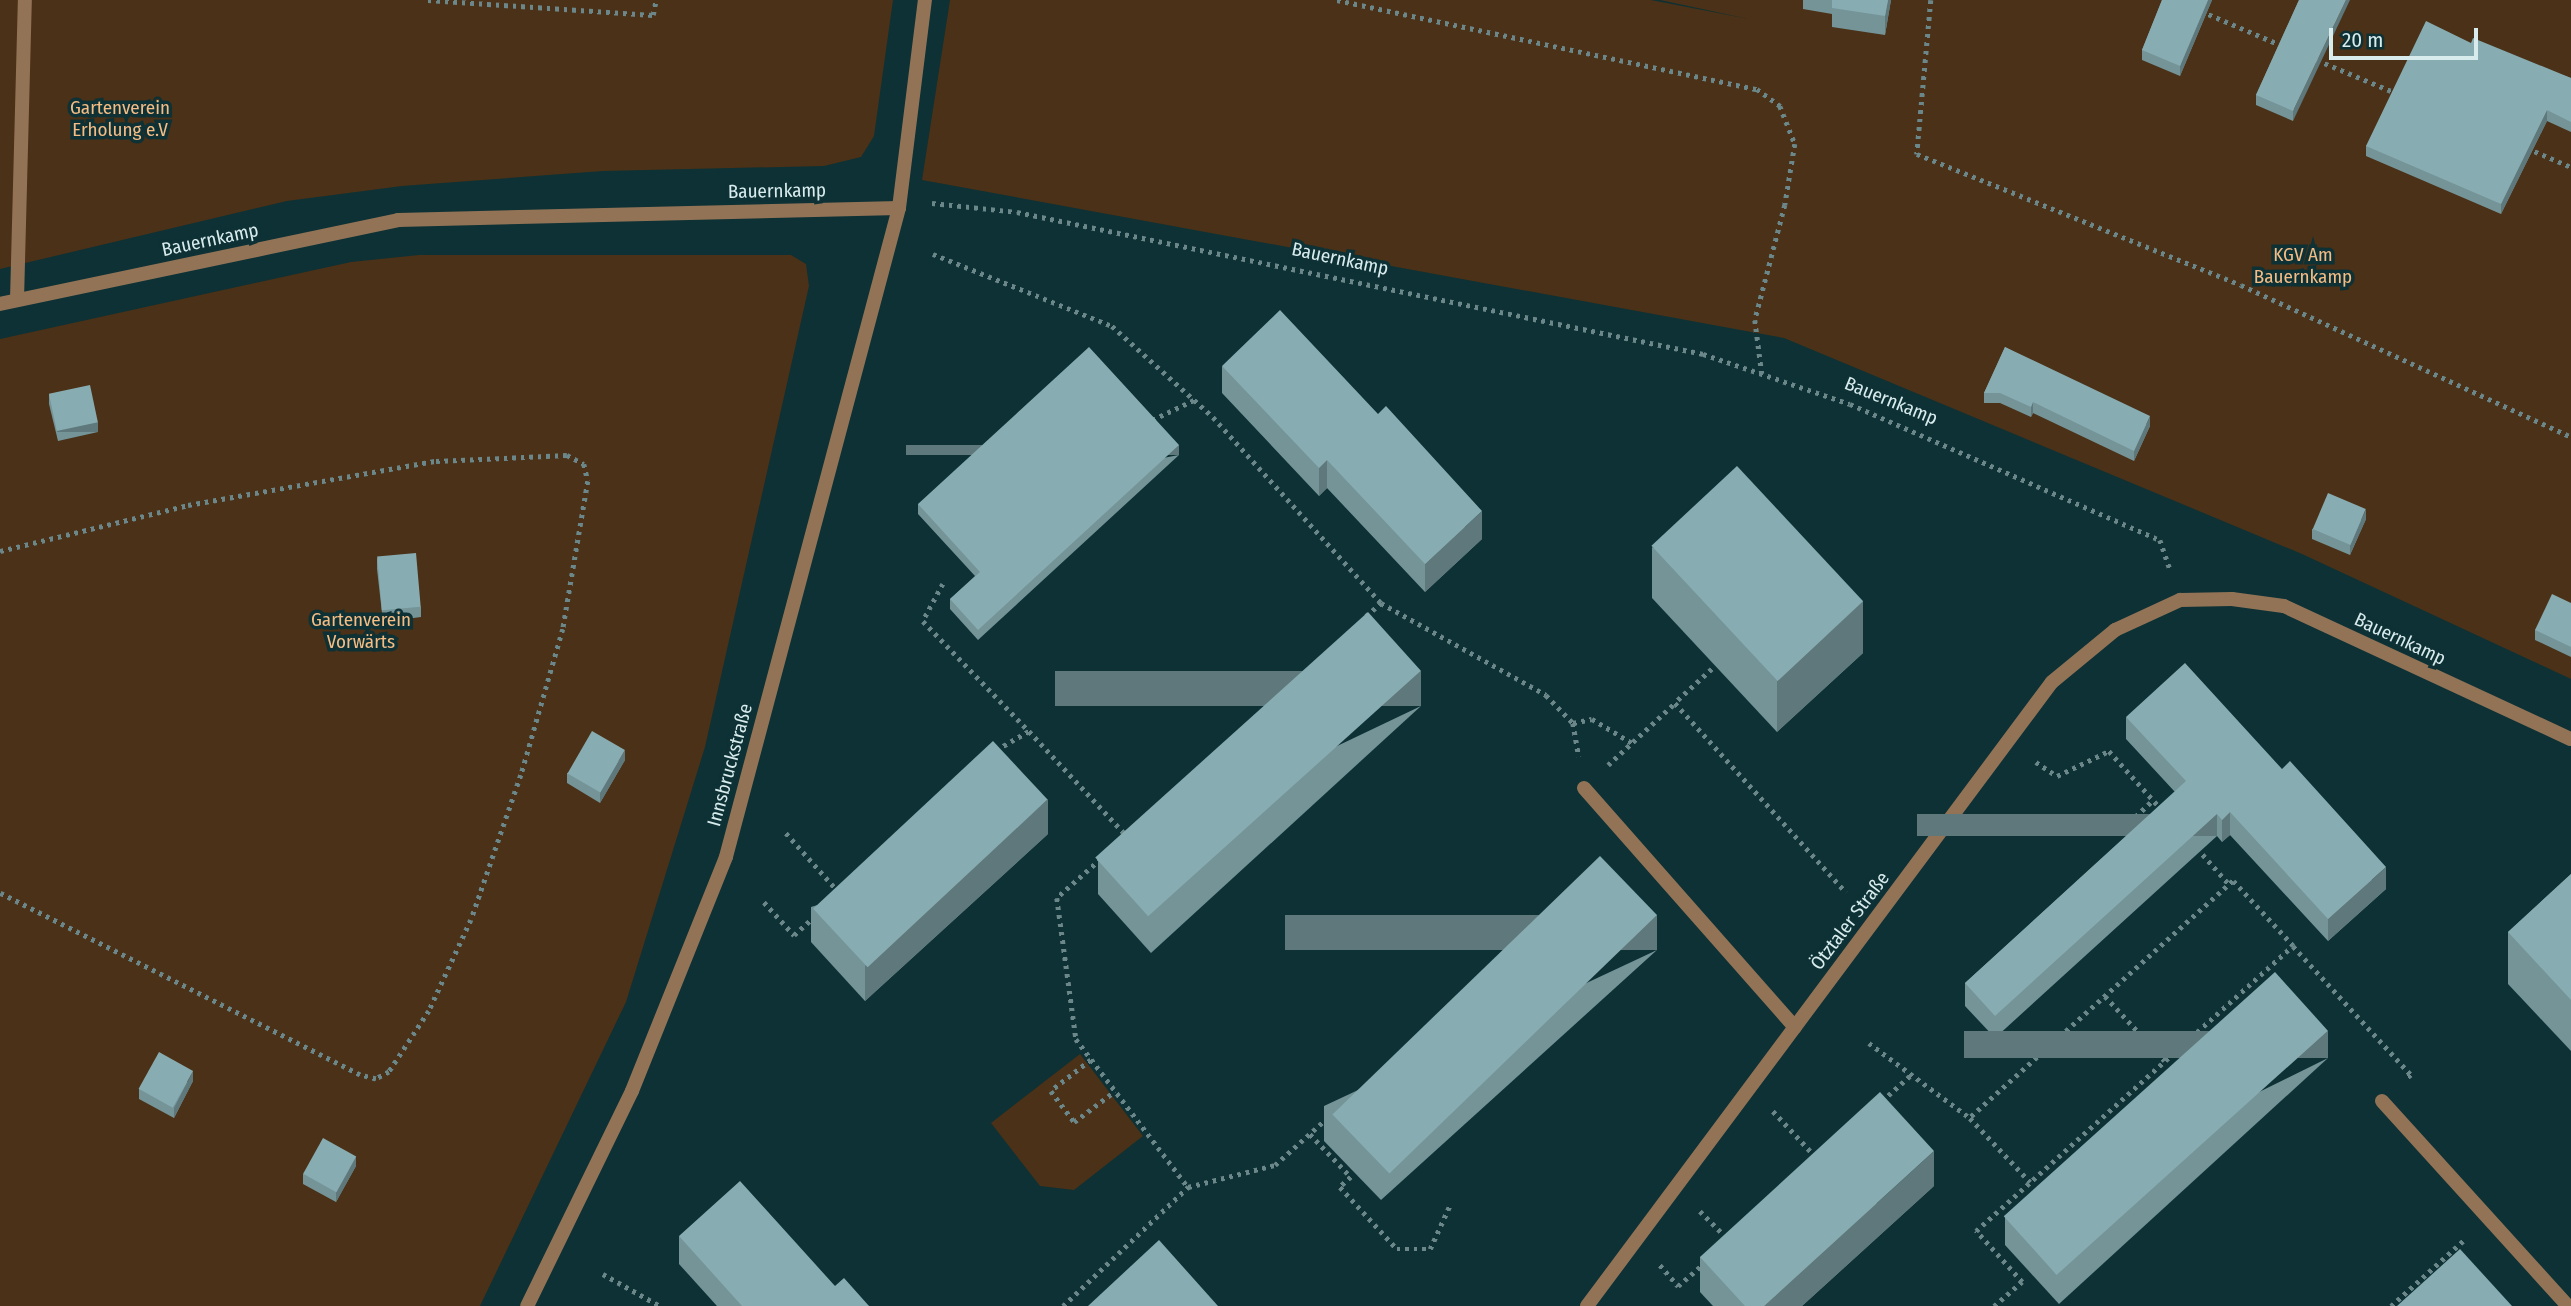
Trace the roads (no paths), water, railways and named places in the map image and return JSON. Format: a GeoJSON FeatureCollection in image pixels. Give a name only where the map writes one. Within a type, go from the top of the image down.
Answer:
{"type":"FeatureCollection","features":[{"type":"Feature","properties":{"kind":"street"},"geometry":{"type":"LineString","coordinates":[[17,300],[25,0]]}},
{"type":"Feature","properties":{"kind":"street","name":"Innsbruckstraße"},"geometry":{"type":"LineString","coordinates":[[527,1306],[632,1090],[726,858],[899,208],[925,0]]}},
{"type":"Feature","properties":{"kind":"street","name":"Bauernkamp"},"geometry":{"type":"LineString","coordinates":[[0,304],[398,220],[899,208]]}},
{"type":"Feature","properties":{"kind":"street","name":"Bauernkamp"},"geometry":{"type":"LineString","coordinates":[[2180,600],[2232,599],[2284,606],[2571,739]]}},
{"type":"Feature","properties":{"kind":"street","name":"Ötztaler Straße"},"geometry":{"type":"LineString","coordinates":[[1587,1306],[2052,682],[2115,630],[2180,600]]}},
{"type":"Feature","properties":{"kind":"street"},"geometry":{"type":"LineString","coordinates":[[1584,788],[1795,1027]]}},
{"type":"Feature","properties":{"kind":"street"},"geometry":{"type":"LineString","coordinates":[[2382,1101],[2568,1306]]}},
{"type":"Feature","properties":{"kind":"park label","name":"Gartenverein Erholung e.V"},"geometry":{"type":"Point","coordinates":[120,119]}},
{"type":"Feature","properties":{"kind":"park label","name":"KGV Am Bauernkamp"},"geometry":{"type":"Point","coordinates":[2303,266]}},
{"type":"Feature","properties":{"kind":"park label","name":"Gartenverein Vorwärts"},"geometry":{"type":"Point","coordinates":[361,631]}}]}
